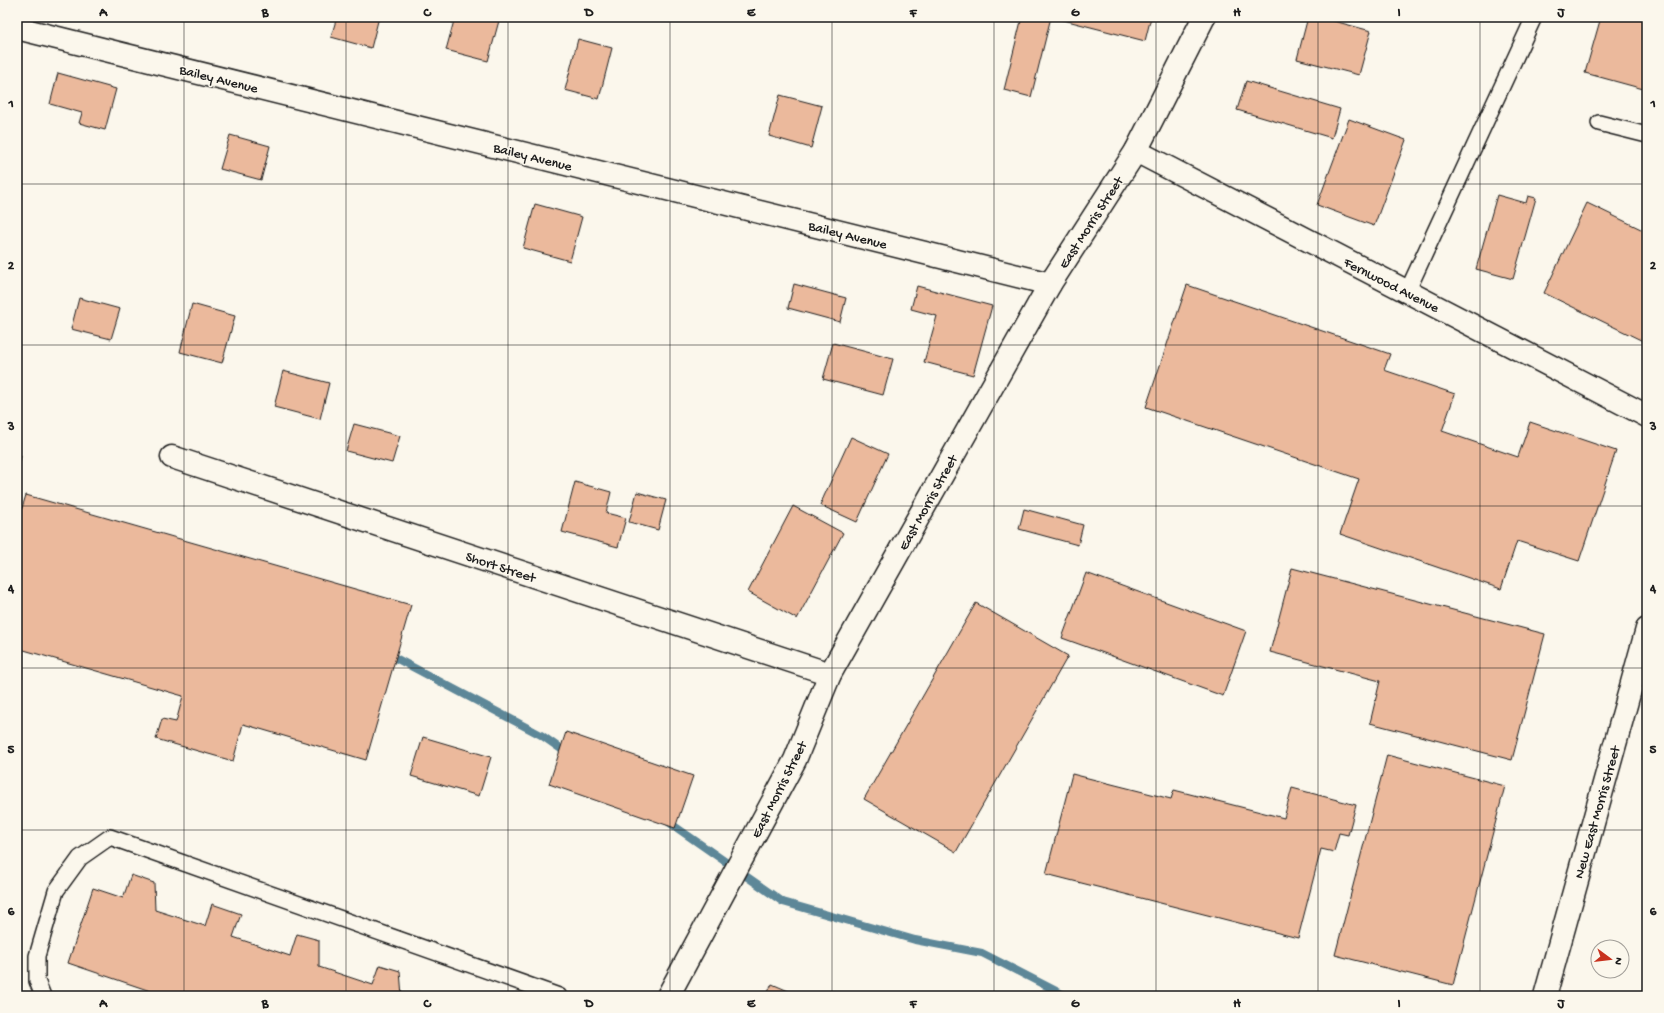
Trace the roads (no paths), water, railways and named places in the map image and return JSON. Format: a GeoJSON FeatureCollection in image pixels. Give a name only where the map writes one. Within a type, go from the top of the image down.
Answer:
{"type":"FeatureCollection","features":[{"type":"Feature","properties":{"kind":"street","name":"East Morris Street"},"geometry":{"type":"LineString","coordinates":[[668,996],[795,760],[830,674],[1050,284],[1136,151],[1204,17]]}},
{"type":"Feature","properties":{"kind":"street","name":"Bailey Avenue"},"geometry":{"type":"LineString","coordinates":[[17,28],[1050,284]]}},
{"type":"Feature","properties":{"kind":"street","name":"Fernwood Avenue"},"geometry":{"type":"LineString","coordinates":[[1136,151],[1647,416]]}},
{"type":"Feature","properties":{"kind":"street","name":"Short Street"},"geometry":{"type":"LineString","coordinates":[[172,457],[830,674]]}},
{"type":"Feature","properties":{"kind":"street","name":"New East Morris Street"},"geometry":{"type":"LineString","coordinates":[[1545,996],[1647,629]]}},
{"type":"Feature","properties":{"kind":"lane"},"geometry":{"type":"LineString","coordinates":[[1407,292],[1534,17]]}},
{"type":"Feature","properties":{"kind":"lane"},"geometry":{"type":"LineString","coordinates":[[1599,123],[1647,135]]}},
{"type":"Feature","properties":{"kind":"lane"},"geometry":{"type":"LineString","coordinates":[[43,996],[37,981],[37,956],[56,891],[80,858],[110,837],[559,996]]}},
{"type":"Feature","properties":{"kind":"waterway"},"geometry":{"type":"LineString","coordinates":[[386,653],[541,735],[568,754]]}},
{"type":"Feature","properties":{"kind":"waterway"},"geometry":{"type":"LineString","coordinates":[[667,821],[783,902],[915,940],[982,953],[1066,996]]}}]}
